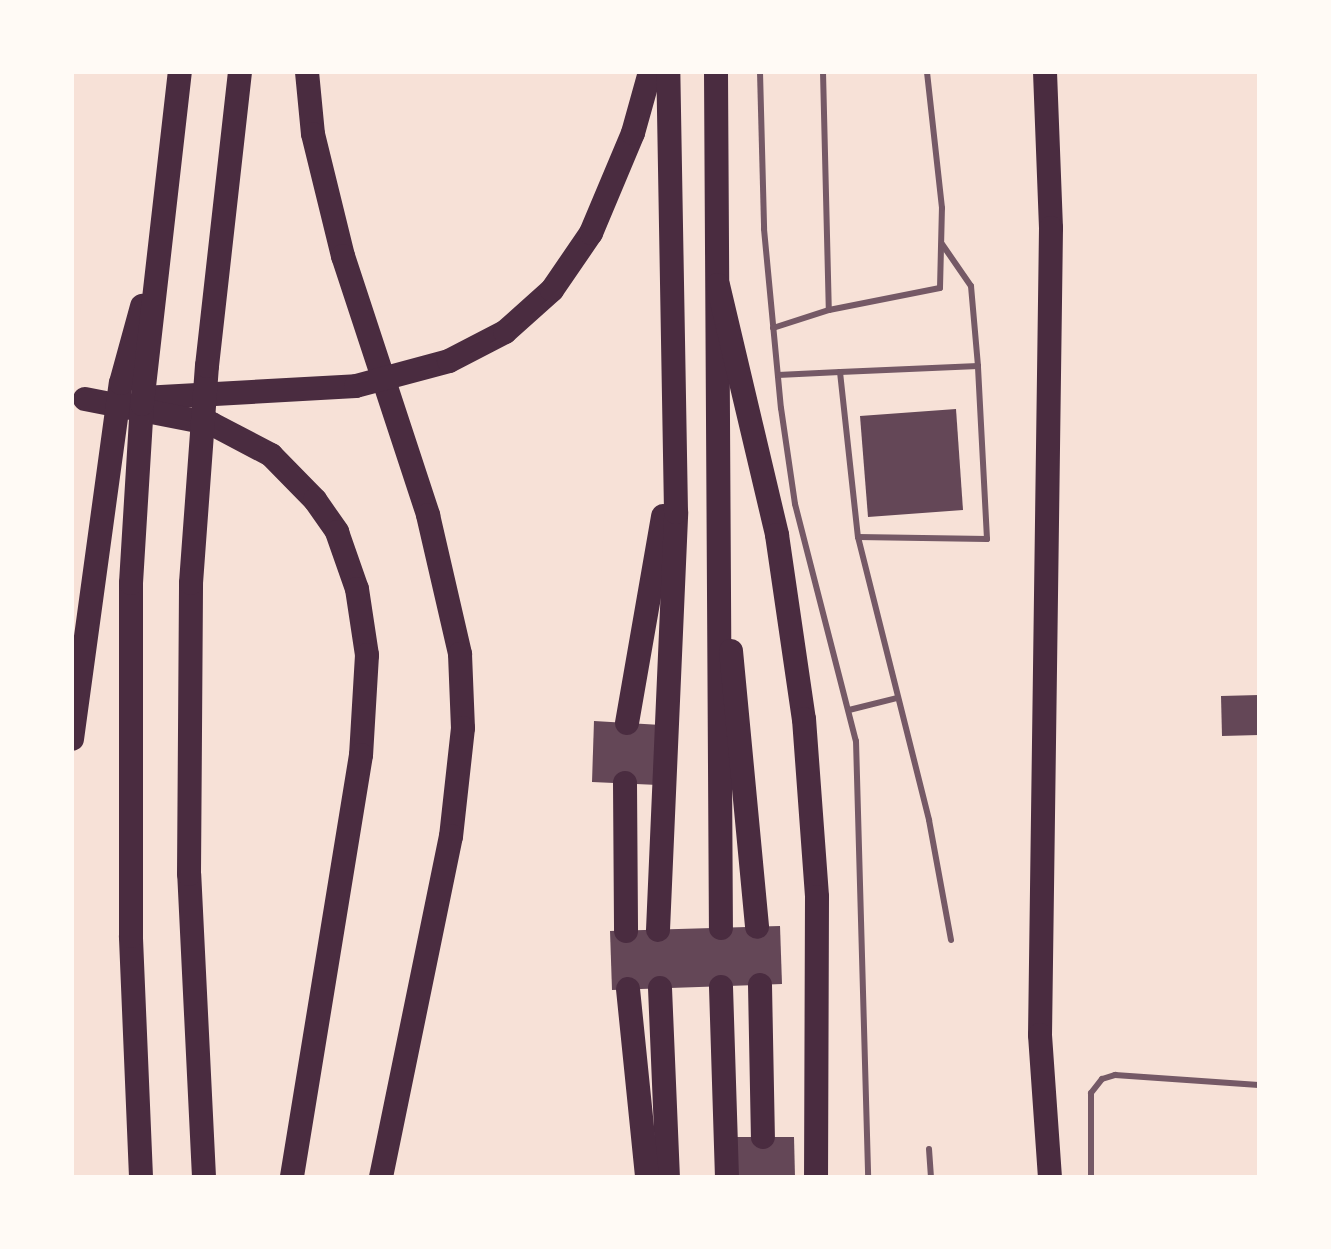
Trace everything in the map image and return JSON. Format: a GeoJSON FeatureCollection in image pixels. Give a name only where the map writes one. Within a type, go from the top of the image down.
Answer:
{"type":"FeatureCollection","features":[{"type":"Feature","properties":{"kind":"highway"},"geometry":{"type":"LineString","coordinates":[[141,1177],[131,936],[131,583],[155,275],[180,72]]}},
{"type":"Feature","properties":{"kind":"highway"},"geometry":{"type":"LineString","coordinates":[[204,1177],[189,874],[191,583],[219,241],[240,72]]}},
{"type":"Feature","properties":{"kind":"highway"},"geometry":{"type":"LineString","coordinates":[[307,72],[313,134],[343,256],[428,515],[460,654],[463,728],[436,925],[381,1177]]}},
{"type":"Feature","properties":{"kind":"highway"},"geometry":{"type":"LineString","coordinates":[[78,400],[278,394],[356,386],[449,361],[480,346],[528,313],[573,264],[609,196],[650,72]]}},
{"type":"Feature","properties":{"kind":"highway"},"geometry":{"type":"LineString","coordinates":[[658,930],[676,411],[668,72]]}},
{"type":"Feature","properties":{"kind":"highway"},"geometry":{"type":"LineString","coordinates":[[716,72],[721,928]]}},
{"type":"Feature","properties":{"kind":"highway"},"geometry":{"type":"LineString","coordinates":[[1045,72],[1051,259],[1040,1035],[1050,1177]]}},
{"type":"Feature","properties":{"kind":"highway"},"geometry":{"type":"LineString","coordinates":[[72,739],[121,383],[155,275]]}},
{"type":"Feature","properties":{"kind":"highway"},"geometry":{"type":"LineString","coordinates":[[718,285],[777,535],[804,719],[817,897],[816,1177]]}},
{"type":"Feature","properties":{"kind":"highway"},"geometry":{"type":"LineString","coordinates":[[78,400],[212,424],[271,455],[315,500],[337,532],[357,589],[367,655],[361,755],[292,1177]]}},
{"type":"Feature","properties":{"kind":"highway"},"geometry":{"type":"LineString","coordinates":[[627,723],[676,411]]}},
{"type":"Feature","properties":{"kind":"highway"},"geometry":{"type":"LineString","coordinates":[[719,570],[747,777],[757,927]]}},
{"type":"Feature","properties":{"kind":"highway"},"geometry":{"type":"LineString","coordinates":[[625,783],[626,931]]}},
{"type":"Feature","properties":{"kind":"highway"},"geometry":{"type":"LineString","coordinates":[[760,985],[763,1137]]}},
{"type":"Feature","properties":{"kind":"highway"},"geometry":{"type":"LineString","coordinates":[[721,987],[727,1177]]}},
{"type":"Feature","properties":{"kind":"highway"},"geometry":{"type":"LineString","coordinates":[[660,988],[668,1177]]}},
{"type":"Feature","properties":{"kind":"highway"},"geometry":{"type":"LineString","coordinates":[[628,989],[647,1177]]}},
{"type":"Feature","properties":{"kind":"lane"},"geometry":{"type":"LineString","coordinates":[[760,72],[773,328],[795,504],[849,710],[859,779],[868,1177]]}},
{"type":"Feature","properties":{"kind":"lane"},"geometry":{"type":"LineString","coordinates":[[823,72],[829,310]]}},
{"type":"Feature","properties":{"kind":"lane"},"geometry":{"type":"LineString","coordinates":[[773,328],[829,310],[940,288],[942,243],[937,133],[927,72]]}},
{"type":"Feature","properties":{"kind":"lane"},"geometry":{"type":"LineString","coordinates":[[858,537],[987,539],[971,286],[942,243]]}},
{"type":"Feature","properties":{"kind":"lane"},"geometry":{"type":"LineString","coordinates":[[778,375],[978,366]]}},
{"type":"Feature","properties":{"kind":"lane"},"geometry":{"type":"LineString","coordinates":[[840,372],[858,537],[929,820],[951,940]]}},
{"type":"Feature","properties":{"kind":"lane"},"geometry":{"type":"LineString","coordinates":[[849,710],[897,698]]}},
{"type":"Feature","properties":{"kind":"lane"},"geometry":{"type":"LineString","coordinates":[[1091,1177],[1091,1093],[1102,1079],[1115,1075],[1259,1085]]}},
{"type":"Feature","properties":{"kind":"lane"},"geometry":{"type":"LineString","coordinates":[[929,1149],[931,1177]]}},
{"type":"Feature","properties":{"kind":"building"},"geometry":{"type":"Polygon","coordinates":[[[956,409],[963,510],[868,517],[860,416],[956,409]]]}},
{"type":"Feature","properties":{"kind":"building"},"geometry":{"type":"Polygon","coordinates":[[[1259,695],[1259,735],[1222,736],[1221,696],[1259,695]]]}},
{"type":"Feature","properties":{"kind":"building"},"geometry":{"type":"Polygon","coordinates":[[[594,721],[661,725],[658,785],[592,782],[594,721]]]}},
{"type":"Feature","properties":{"kind":"building"},"geometry":{"type":"Polygon","coordinates":[[[780,926],[782,984],[612,990],[610,931],[780,926]]]}},
{"type":"Feature","properties":{"kind":"building"},"geometry":{"type":"Polygon","coordinates":[[[732,1137],[794,1137],[795,1177],[733,1177],[732,1137]]]}}]}
